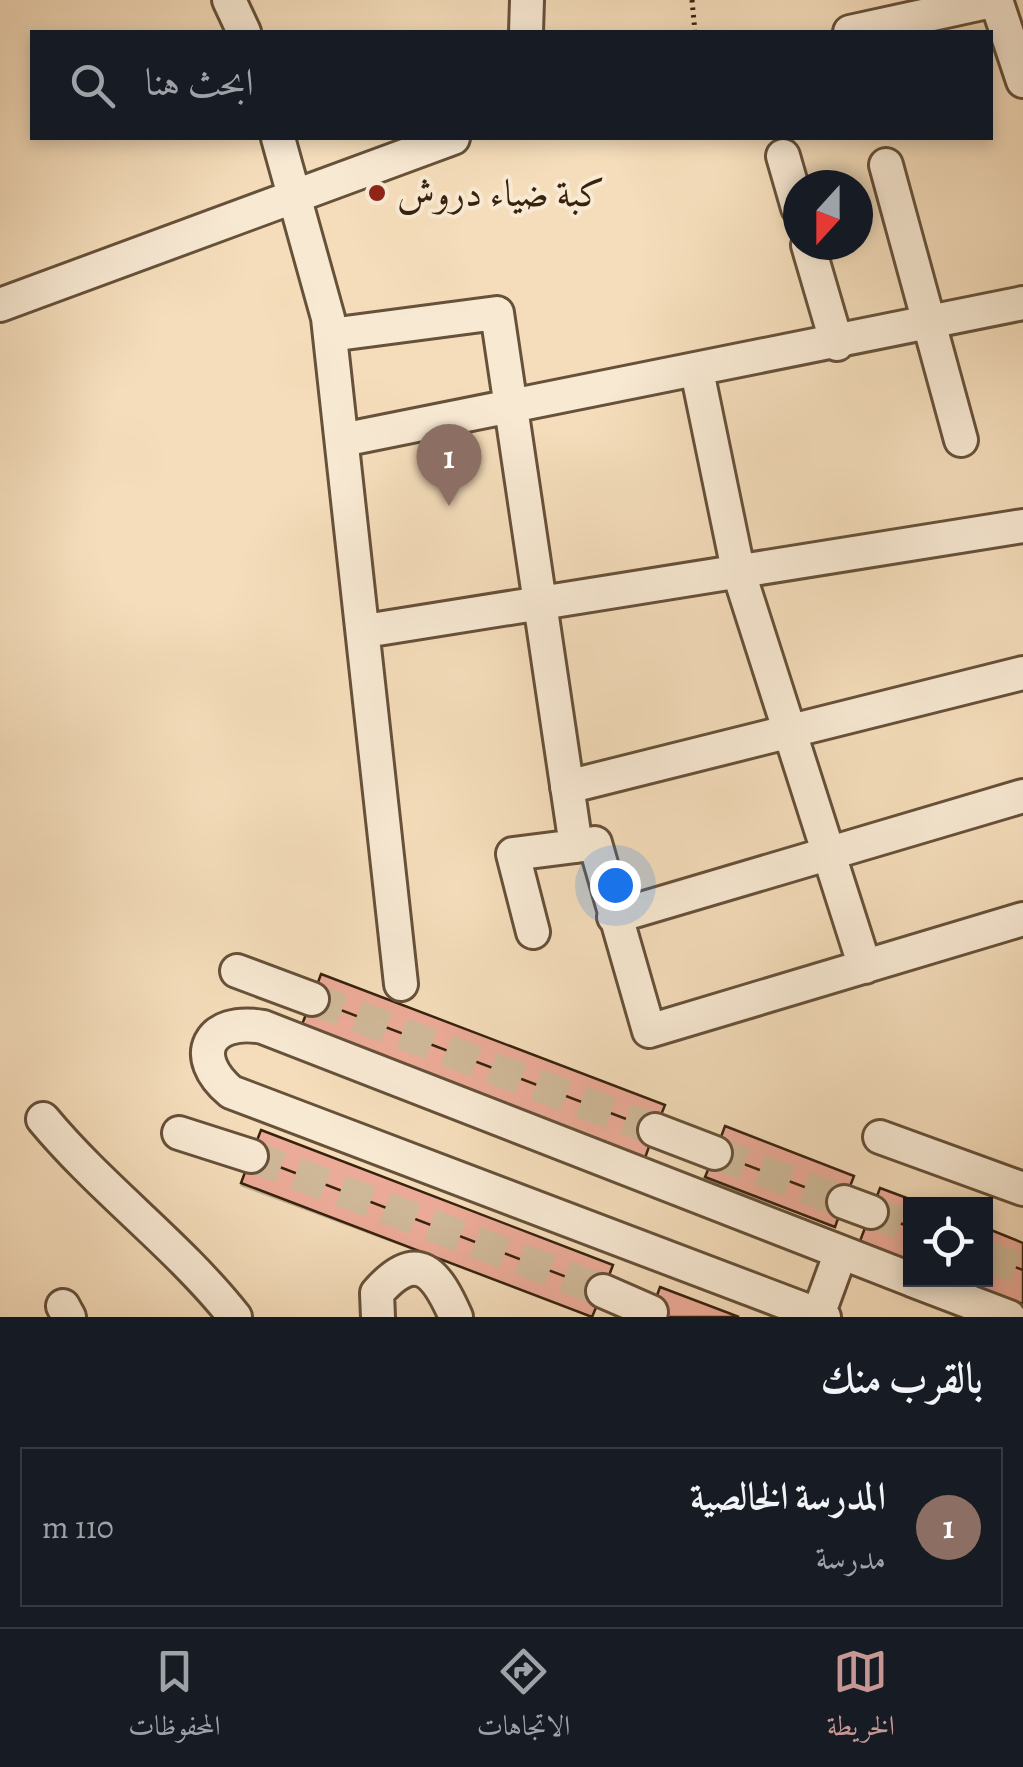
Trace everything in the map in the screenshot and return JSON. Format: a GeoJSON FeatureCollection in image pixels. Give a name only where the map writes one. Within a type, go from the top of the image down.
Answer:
{"type":"FeatureCollection","features":[{"type":"Feature","properties":{"kind":"street"},"geometry":{"type":"LineString","coordinates":[[229,0],[243,30]]}},
{"type":"Feature","properties":{"kind":"street"},"geometry":{"type":"LineString","coordinates":[[526,30],[527,0]]}},
{"type":"Feature","properties":{"kind":"street"},"geometry":{"type":"LineString","coordinates":[[859,30],[996,0],[1023,81]]}},
{"type":"Feature","properties":{"kind":"street"},"geometry":{"type":"LineString","coordinates":[[279,140],[296,194],[330,335],[401,984]]}},
{"type":"Feature","properties":{"kind":"street"},"geometry":{"type":"LineString","coordinates":[[0,305],[447,140]]}},
{"type":"Feature","properties":{"kind":"street"},"geometry":{"type":"LineString","coordinates":[[783,156],[787,170]]}},
{"type":"Feature","properties":{"kind":"street"},"geometry":{"type":"LineString","coordinates":[[886,165],[960,440]]}},
{"type":"Feature","properties":{"kind":"street"},"geometry":{"type":"LineString","coordinates":[[812,260],[836,344]]}},
{"type":"Feature","properties":{"kind":"street"},"geometry":{"type":"LineString","coordinates":[[342,440],[1023,304]]}},
{"type":"Feature","properties":{"kind":"street"},"geometry":{"type":"LineString","coordinates":[[330,335],[497,313],[536,601],[576,846]]}},
{"type":"Feature","properties":{"kind":"street"},"geometry":{"type":"LineString","coordinates":[[697,372],[738,570],[865,967]]}},
{"type":"Feature","properties":{"kind":"street"},"geometry":{"type":"LineString","coordinates":[[365,631],[1023,526]]}},
{"type":"Feature","properties":{"kind":"street"},"geometry":{"type":"LineString","coordinates":[[567,787],[1023,673]]}},
{"type":"Feature","properties":{"kind":"street"},"geometry":{"type":"LineString","coordinates":[[614,916],[1023,796]]}},
{"type":"Feature","properties":{"kind":"street"},"geometry":{"type":"LineString","coordinates":[[532,932],[513,854],[594,844],[648,1032],[1023,919]]}},
{"type":"Feature","properties":{"kind":"street"},"geometry":{"type":"LineString","coordinates":[[237,971],[312,999]]}},
{"type":"Feature","properties":{"kind":"street"},"geometry":{"type":"LineString","coordinates":[[841,1252],[821,1316],[231,1092],[211,1075],[207,1059],[210,1043],[219,1031],[239,1022],[263,1026],[903,1276]]}},
{"type":"Feature","properties":{"kind":"street"},"geometry":{"type":"LineString","coordinates":[[42,1119],[206,1281],[235,1317]]}},
{"type":"Feature","properties":{"kind":"street"},"geometry":{"type":"LineString","coordinates":[[655,1130],[715,1153]]}},
{"type":"Feature","properties":{"kind":"street"},"geometry":{"type":"LineString","coordinates":[[179,1133],[251,1156]]}},
{"type":"Feature","properties":{"kind":"street"},"geometry":{"type":"LineString","coordinates":[[880,1137],[1023,1189]]}},
{"type":"Feature","properties":{"kind":"street"},"geometry":{"type":"LineString","coordinates":[[378,1317],[377,1293],[386,1282],[416,1267],[427,1269],[440,1282],[456,1317]]}},
{"type":"Feature","properties":{"kind":"street"},"geometry":{"type":"LineString","coordinates":[[932,1287],[1009,1317]]}},
{"type":"Feature","properties":{"kind":"street"},"geometry":{"type":"LineString","coordinates":[[602,1291],[651,1312]]}},
{"type":"Feature","properties":{"kind":"path"},"geometry":{"type":"LineString","coordinates":[[692,0],[695,30]]}},
{"type":"Feature","properties":{"kind":"building"},"geometry":{"type":"Polygon","coordinates":[[[321,974],[665,1105],[655,1130],[312,999],[321,974]]]}},
{"type":"Feature","properties":{"kind":"building"},"geometry":{"type":"Polygon","coordinates":[[[312,999],[655,1130],[645,1158],[301,1027],[312,999]]]}},
{"type":"Feature","properties":{"kind":"building"},"geometry":{"type":"Polygon","coordinates":[[[725,1126],[854,1176],[844,1202],[715,1153],[725,1126]]]}},
{"type":"Feature","properties":{"kind":"building"},"geometry":{"type":"Polygon","coordinates":[[[261,1130],[613,1265],[603,1291],[251,1156],[261,1130]]]}},
{"type":"Feature","properties":{"kind":"building"},"geometry":{"type":"Polygon","coordinates":[[[715,1153],[844,1202],[835,1227],[705,1177],[715,1153]]]}},
{"type":"Feature","properties":{"kind":"building"},"geometry":{"type":"Polygon","coordinates":[[[251,1156],[603,1291],[592,1317],[241,1183],[251,1156]]]}},
{"type":"Feature","properties":{"kind":"building"},"geometry":{"type":"Polygon","coordinates":[[[880,1188],[904,1197],[903,1224],[871,1212],[880,1188]]]}},
{"type":"Feature","properties":{"kind":"building"},"geometry":{"type":"Polygon","coordinates":[[[871,1212],[903,1224],[903,1258],[860,1241],[871,1212]]]}},
{"type":"Feature","properties":{"kind":"building"},"geometry":{"type":"Polygon","coordinates":[[[993,1231],[1023,1243],[1023,1270],[993,1259],[993,1231]]]}},
{"type":"Feature","properties":{"kind":"building"},"geometry":{"type":"Polygon","coordinates":[[[993,1259],[1023,1270],[1023,1304],[978,1287],[993,1287],[993,1259]]]}},
{"type":"Feature","properties":{"kind":"building"},"geometry":{"type":"Polygon","coordinates":[[[660,1287],[739,1317],[664,1317],[651,1312],[660,1287]]]}},
{"type":"Feature","properties":{"kind":"tunnel"},"geometry":{"type":"LineString","coordinates":[[312,999],[655,1130]]}},
{"type":"Feature","properties":{"kind":"tunnel"},"geometry":{"type":"LineString","coordinates":[[715,1153],[844,1202]]}},
{"type":"Feature","properties":{"kind":"tunnel"},"geometry":{"type":"LineString","coordinates":[[251,1156],[603,1291]]}},
{"type":"Feature","properties":{"kind":"tunnel"},"geometry":{"type":"LineString","coordinates":[[871,1212],[903,1224]]}},
{"type":"Feature","properties":{"kind":"tunnel"},"geometry":{"type":"LineString","coordinates":[[993,1259],[1023,1270]]}},
{"type":"Feature","properties":{"kind":"place","name":"كبة ضياء دروش"},"geometry":{"type":"Point","coordinates":[377,193]}},
{"type":"Feature","properties":{"kind":"place","name":"المدرسة الخالصية"},"geometry":{"type":"Point","coordinates":[449,506]}}]}
